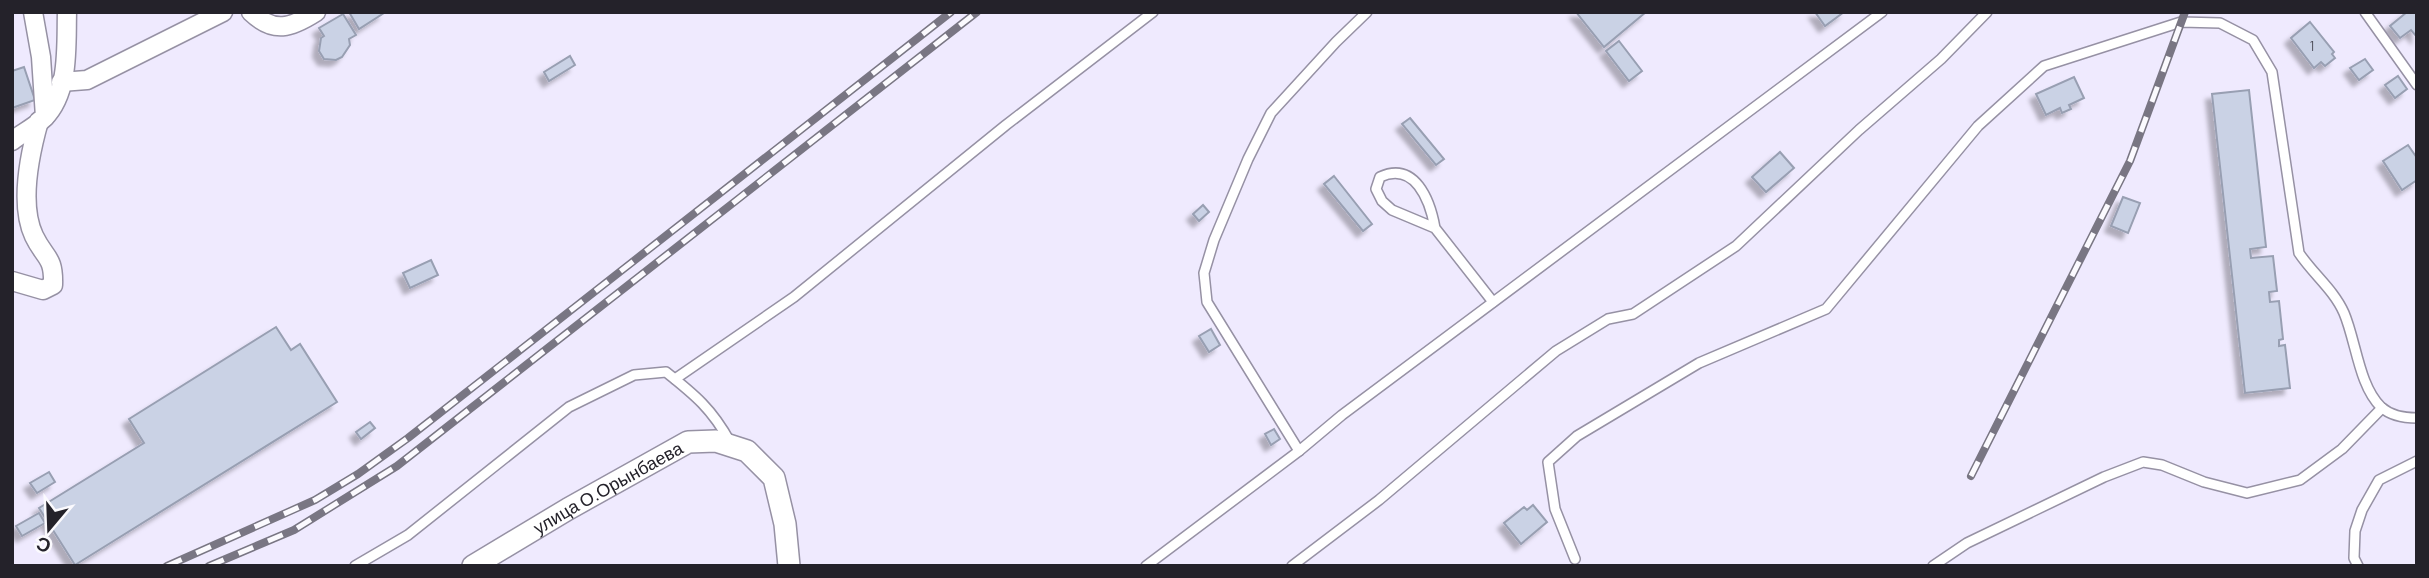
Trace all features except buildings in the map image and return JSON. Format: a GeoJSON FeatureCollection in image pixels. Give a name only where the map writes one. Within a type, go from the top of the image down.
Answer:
{"type":"FeatureCollection","features":[{"type":"Feature","properties":{"kind":"street"},"geometry":{"type":"LineString","coordinates":[[61,82],[87,80],[223,12]]}},
{"type":"Feature","properties":{"kind":"street"},"geometry":{"type":"LineString","coordinates":[[251,12],[259,20],[280,28],[301,22],[316,12]]}},
{"type":"Feature","properties":{"kind":"street"},"geometry":{"type":"LineString","coordinates":[[12,281],[43,290],[53,285],[54,268],[33,234],[27,205],[30,154],[42,119],[57,95],[61,82],[67,21],[34,16],[41,57],[42,119]]}},
{"type":"Feature","properties":{"kind":"street"},"geometry":{"type":"LineString","coordinates":[[12,141],[42,119]]}},
{"type":"Feature","properties":{"kind":"street","name":"улица О.Орынбаева"},"geometry":{"type":"LineString","coordinates":[[473,566],[688,442],[716,441],[747,452],[774,478],[785,524],[789,566]]}},
{"type":"Feature","properties":{"kind":"lane"},"geometry":{"type":"LineString","coordinates":[[675,379],[794,297],[1006,125],[1153,12]]}},
{"type":"Feature","properties":{"kind":"lane"},"geometry":{"type":"LineString","coordinates":[[1298,451],[1207,302],[1203,273],[1223,217],[1270,113],[1367,12]]}},
{"type":"Feature","properties":{"kind":"lane"},"geometry":{"type":"LineString","coordinates":[[1146,566],[1342,415],[1882,12]]}},
{"type":"Feature","properties":{"kind":"lane"},"geometry":{"type":"LineString","coordinates":[[1292,566],[1379,500],[1556,351],[1608,319],[1633,314],[1737,246],[1859,130],[1941,59],[1987,12]]}},
{"type":"Feature","properties":{"kind":"lane"},"geometry":{"type":"LineString","coordinates":[[2365,12],[2417,85]]}},
{"type":"Feature","properties":{"kind":"lane"},"geometry":{"type":"LineString","coordinates":[[1575,559],[1555,509],[1548,462],[1577,436],[1699,363],[1826,309],[1978,126],[2044,66],[2181,22],[2220,23],[2253,40],[2272,72],[2299,253],[2331,291],[2344,313],[2369,388],[2382,408],[2401,417],[2417,418]]}},
{"type":"Feature","properties":{"kind":"lane"},"geometry":{"type":"LineString","coordinates":[[1435,228],[1432,208],[1425,192],[1405,174],[1391,172],[1380,177],[1376,189],[1382,201],[1392,210],[1435,228],[1493,302]]}},
{"type":"Feature","properties":{"kind":"lane"},"geometry":{"type":"LineString","coordinates":[[355,566],[408,535],[569,407],[634,374],[666,372],[717,418],[733,447]]}},
{"type":"Feature","properties":{"kind":"lane"},"geometry":{"type":"LineString","coordinates":[[1933,566],[1967,543],[2104,477],[2143,462],[2162,465],[2204,482],[2247,493],[2300,480],[2342,449],[2382,408]]}},
{"type":"Feature","properties":{"kind":"lane"},"geometry":{"type":"LineString","coordinates":[[2358,566],[2354,558],[2355,531],[2362,510],[2379,480],[2417,461]]}},
{"type":"Feature","properties":{"kind":"railway"},"geometry":{"type":"LineString","coordinates":[[167,566],[315,500],[358,474],[408,438],[951,12]]}},
{"type":"Feature","properties":{"kind":"railway"},"geometry":{"type":"LineString","coordinates":[[209,566],[294,530],[397,466],[977,12]]}},
{"type":"Feature","properties":{"kind":"railway"},"geometry":{"type":"LineString","coordinates":[[1971,476],[2130,161],[2185,12]]}}]}
